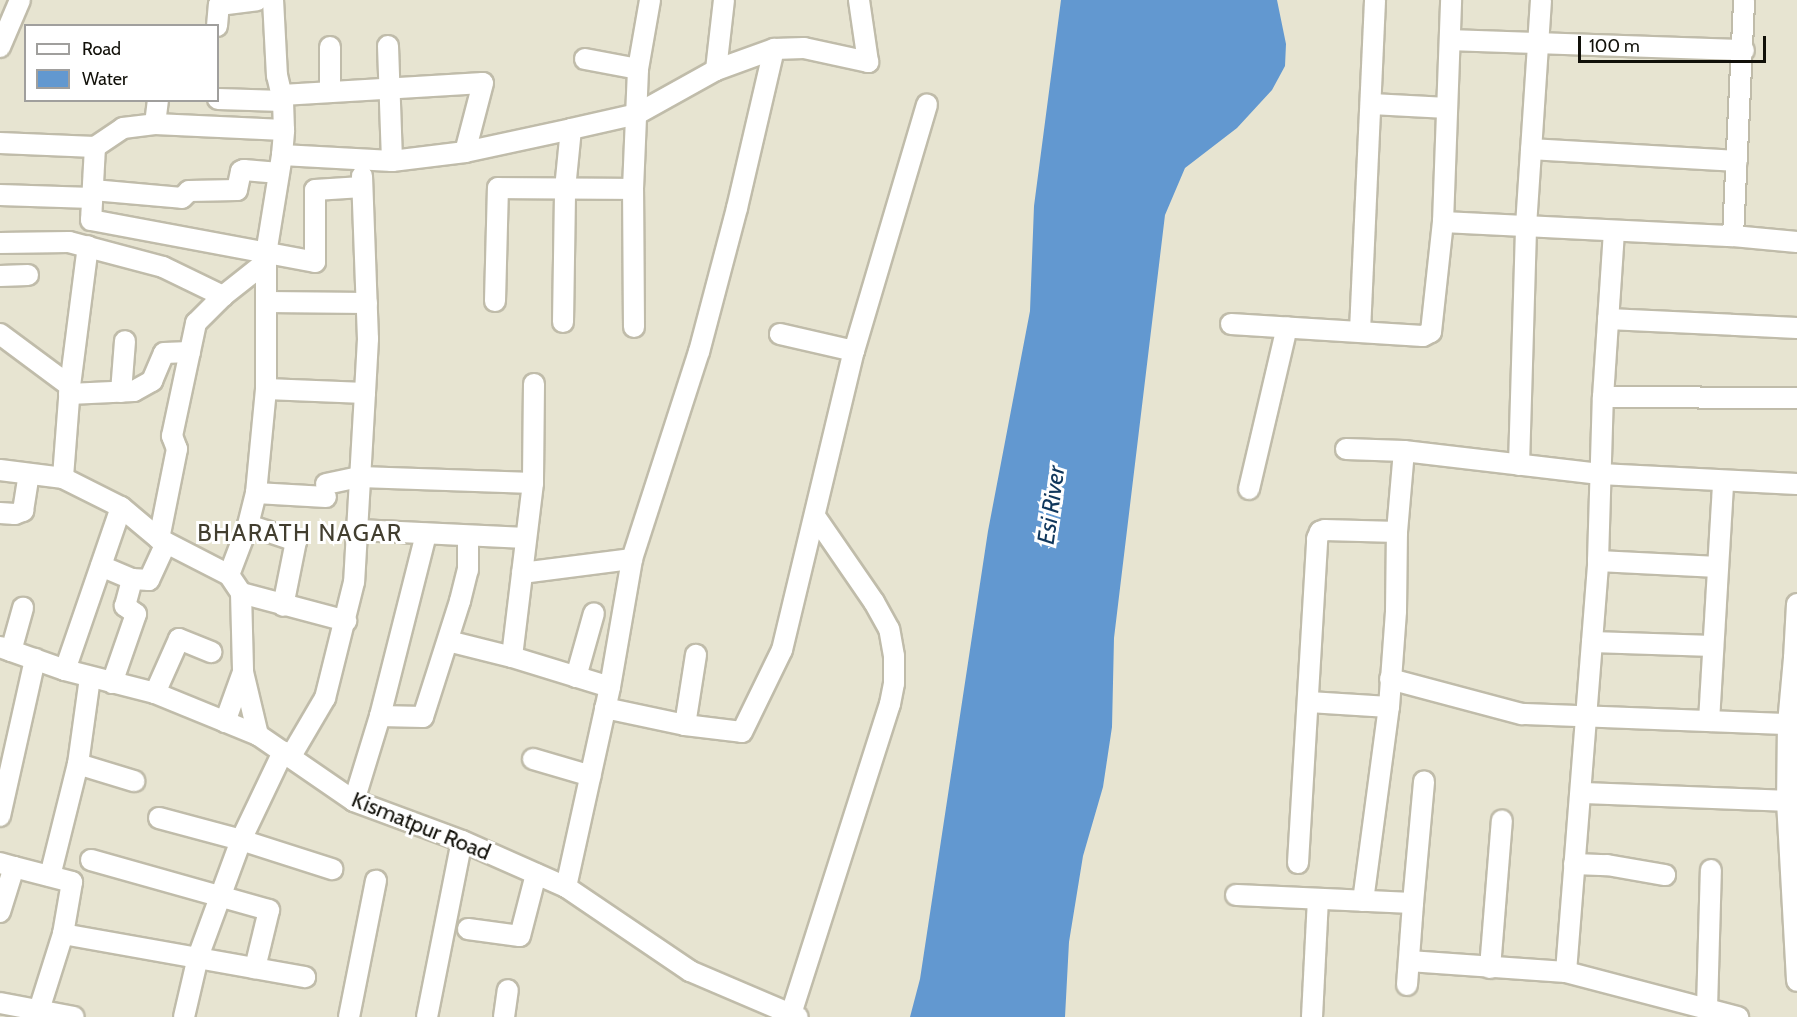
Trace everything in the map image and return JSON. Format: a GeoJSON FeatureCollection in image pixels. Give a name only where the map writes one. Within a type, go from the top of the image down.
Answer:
{"type":"FeatureCollection","features":[{"type":"Feature","properties":{"kind":"street"},"geometry":{"type":"LineString","coordinates":[[0,47],[20,0]]}},
{"type":"Feature","properties":{"kind":"street"},"geometry":{"type":"LineString","coordinates":[[217,24],[219,5],[256,0]]}},
{"type":"Feature","properties":{"kind":"street"},"geometry":{"type":"LineString","coordinates":[[229,575],[248,525],[256,493],[266,389],[266,258],[284,130],[283,98],[277,76],[273,0]]}},
{"type":"Feature","properties":{"kind":"street"},"geometry":{"type":"LineString","coordinates":[[634,327],[633,189],[638,69],[650,0]]}},
{"type":"Feature","properties":{"kind":"street"},"geometry":{"type":"LineString","coordinates":[[716,70],[724,0]]}},
{"type":"Feature","properties":{"kind":"street"},"geometry":{"type":"LineString","coordinates":[[0,195],[92,194],[182,198],[189,191],[237,190],[241,171],[244,170],[281,164],[361,159],[392,161],[465,152],[637,114],[716,70],[774,49],[804,48],[868,62],[859,0]]}},
{"type":"Feature","properties":{"kind":"street"},"geometry":{"type":"LineString","coordinates":[[1360,331],[1376,0]]}},
{"type":"Feature","properties":{"kind":"street"},"geometry":{"type":"LineString","coordinates":[[1231,324],[1423,336],[1431,332],[1443,222],[1451,0]]}},
{"type":"Feature","properties":{"kind":"street"},"geometry":{"type":"LineString","coordinates":[[1519,465],[1526,226],[1541,0]]}},
{"type":"Feature","properties":{"kind":"street"},"geometry":{"type":"LineString","coordinates":[[1733,236],[1744,50],[1744,0]]}},
{"type":"Feature","properties":{"kind":"street"},"geometry":{"type":"LineString","coordinates":[[1450,40],[1744,50]]}},
{"type":"Feature","properties":{"kind":"street"},"geometry":{"type":"LineString","coordinates":[[388,46],[392,161]]}},
{"type":"Feature","properties":{"kind":"street"},"geometry":{"type":"LineString","coordinates":[[330,47],[330,92]]}},
{"type":"Feature","properties":{"kind":"street"},"geometry":{"type":"LineString","coordinates":[[566,887],[610,687],[632,559],[699,352],[774,49]]}},
{"type":"Feature","properties":{"kind":"street"},"geometry":{"type":"LineString","coordinates":[[585,59],[638,69]]}},
{"type":"Feature","properties":{"kind":"street"},"geometry":{"type":"LineString","coordinates":[[219,99],[283,98],[330,92],[483,84],[465,152]]}},
{"type":"Feature","properties":{"kind":"street"},"geometry":{"type":"LineString","coordinates":[[155,124],[158,102]]}},
{"type":"Feature","properties":{"kind":"street"},"geometry":{"type":"LineString","coordinates":[[1372,104],[1447,108]]}},
{"type":"Feature","properties":{"kind":"street"},"geometry":{"type":"LineString","coordinates":[[605,708],[685,725],[742,732],[782,650],[854,351],[927,105]]}},
{"type":"Feature","properties":{"kind":"street"},"geometry":{"type":"LineString","coordinates":[[0,142],[95,147],[123,128],[155,124],[284,130]]}},
{"type":"Feature","properties":{"kind":"street"},"geometry":{"type":"LineString","coordinates":[[563,322],[566,189],[571,129]]}},
{"type":"Feature","properties":{"kind":"street"},"geometry":{"type":"LineString","coordinates":[[95,147],[91,220],[266,258],[315,262],[315,190],[362,187]]}},
{"type":"Feature","properties":{"kind":"street"},"geometry":{"type":"LineString","coordinates":[[1531,148],[1737,161]]}},
{"type":"Feature","properties":{"kind":"street"},"geometry":{"type":"LineString","coordinates":[[184,1017],[198,957],[241,840],[287,754],[325,698],[346,621],[354,582],[365,393],[367,303],[361,159]]}},
{"type":"Feature","properties":{"kind":"street"},"geometry":{"type":"LineString","coordinates":[[495,301],[499,180],[566,189],[633,189]]}},
{"type":"Feature","properties":{"kind":"street"},"geometry":{"type":"LineString","coordinates":[[1443,222],[1733,236],[1797,242]]}},
{"type":"Feature","properties":{"kind":"street"},"geometry":{"type":"LineString","coordinates":[[108,251],[113,224]]}},
{"type":"Feature","properties":{"kind":"street"},"geometry":{"type":"LineString","coordinates":[[1566,972],[1588,716],[1598,561],[1603,397],[1614,232]]}},
{"type":"Feature","properties":{"kind":"street"},"geometry":{"type":"LineString","coordinates":[[0,243],[69,242],[88,246],[163,267],[223,296]]}},
{"type":"Feature","properties":{"kind":"street"},"geometry":{"type":"LineString","coordinates":[[63,478],[70,390],[88,246]]}},
{"type":"Feature","properties":{"kind":"street"},"geometry":{"type":"LineString","coordinates":[[101,566],[132,579],[149,580],[162,541],[177,448],[172,436],[196,323],[266,258]]}},
{"type":"Feature","properties":{"kind":"street"},"geometry":{"type":"LineString","coordinates":[[0,276],[28,275]]}},
{"type":"Feature","properties":{"kind":"street"},"geometry":{"type":"LineString","coordinates":[[267,302],[367,303]]}},
{"type":"Feature","properties":{"kind":"street"},"geometry":{"type":"LineString","coordinates":[[1608,319],[1797,328]]}},
{"type":"Feature","properties":{"kind":"street"},"geometry":{"type":"LineString","coordinates":[[1250,489],[1287,327]]}},
{"type":"Feature","properties":{"kind":"street"},"geometry":{"type":"LineString","coordinates":[[0,334],[70,390],[134,391],[152,381],[164,353],[190,352]]}},
{"type":"Feature","properties":{"kind":"street"},"geometry":{"type":"LineString","coordinates":[[780,334],[854,351]]}},
{"type":"Feature","properties":{"kind":"street"},"geometry":{"type":"LineString","coordinates":[[121,392],[125,341]]}},
{"type":"Feature","properties":{"kind":"street"},"geometry":{"type":"LineString","coordinates":[[512,657],[533,483],[534,384]]}},
{"type":"Feature","properties":{"kind":"street"},"geometry":{"type":"LineString","coordinates":[[266,389],[365,393]]}},
{"type":"Feature","properties":{"kind":"street"},"geometry":{"type":"LineString","coordinates":[[1603,397],[1797,398]]}},
{"type":"Feature","properties":{"kind":"street"},"geometry":{"type":"LineString","coordinates":[[1346,449],[1404,451],[1600,474],[1797,484]]}},
{"type":"Feature","properties":{"kind":"street"},"geometry":{"type":"LineString","coordinates":[[1363,901],[1389,707],[1396,611],[1397,532],[1404,451]]}},
{"type":"Feature","properties":{"kind":"street"},"geometry":{"type":"LineString","coordinates":[[0,470],[63,478],[121,507],[162,541],[229,575],[240,593],[243,672],[258,735]]}},
{"type":"Feature","properties":{"kind":"street"},"geometry":{"type":"LineString","coordinates":[[0,513],[15,514],[22,511],[29,474]]}},
{"type":"Feature","properties":{"kind":"street"},"geometry":{"type":"LineString","coordinates":[[256,493],[326,491],[360,477],[533,483]]}},
{"type":"Feature","properties":{"kind":"street"},"geometry":{"type":"LineString","coordinates":[[1709,721],[1723,482]]}},
{"type":"Feature","properties":{"kind":"street"},"geometry":{"type":"LineString","coordinates":[[65,670],[121,507]]}},
{"type":"Feature","properties":{"kind":"street"},"geometry":{"type":"LineString","coordinates":[[795,1015],[890,704],[894,683],[894,656],[889,629],[874,602],[815,516]]}},
{"type":"Feature","properties":{"kind":"street"},"geometry":{"type":"LineString","coordinates":[[248,525],[296,541],[283,606]]}},
{"type":"Feature","properties":{"kind":"street"},"geometry":{"type":"LineString","coordinates":[[358,530],[526,538]]}},
{"type":"Feature","properties":{"kind":"street"},"geometry":{"type":"LineString","coordinates":[[1298,863],[1317,539],[1320,532],[1397,532]]}},
{"type":"Feature","properties":{"kind":"street"},"geometry":{"type":"LineString","coordinates":[[354,801],[380,716],[426,534]]}},
{"type":"Feature","properties":{"kind":"street"},"geometry":{"type":"LineString","coordinates":[[380,716],[423,717],[468,570],[468,537]]}},
{"type":"Feature","properties":{"kind":"street"},"geometry":{"type":"LineString","coordinates":[[522,573],[632,559]]}},
{"type":"Feature","properties":{"kind":"street"},"geometry":{"type":"LineString","coordinates":[[1598,561],[1718,567]]}},
{"type":"Feature","properties":{"kind":"street"},"geometry":{"type":"LineString","coordinates":[[112,683],[136,614],[125,606],[132,579]]}},
{"type":"Feature","properties":{"kind":"street"},"geometry":{"type":"LineString","coordinates":[[240,593],[346,621]]}},
{"type":"Feature","properties":{"kind":"street"},"geometry":{"type":"LineString","coordinates":[[1797,604],[1793,725],[1787,801],[1797,981]]}},
{"type":"Feature","properties":{"kind":"street"},"geometry":{"type":"LineString","coordinates":[[5,649],[23,608]]}},
{"type":"Feature","properties":{"kind":"street"},"geometry":{"type":"LineString","coordinates":[[576,677],[594,613]]}},
{"type":"Feature","properties":{"kind":"street"},"geometry":{"type":"LineString","coordinates":[[155,693],[179,639],[212,652]]}},
{"type":"Feature","properties":{"kind":"street"},"geometry":{"type":"LineString","coordinates":[[448,641],[512,657],[610,687]]}},
{"type":"Feature","properties":{"kind":"street"},"geometry":{"type":"LineString","coordinates":[[1592,642],[1713,646]]}},
{"type":"Feature","properties":{"kind":"street","name":"Kismatpur Road"},"geometry":{"type":"LineString","coordinates":[[5,649],[90,678],[155,693],[258,735],[354,801],[462,842],[566,887],[690,971],[795,1015]]}},
{"type":"Feature","properties":{"kind":"street"},"geometry":{"type":"LineString","coordinates":[[685,725],[696,655]]}},
{"type":"Feature","properties":{"kind":"street"},"geometry":{"type":"LineString","coordinates":[[0,816],[36,659]]}},
{"type":"Feature","properties":{"kind":"street"},"geometry":{"type":"LineString","coordinates":[[225,722],[243,672]]}},
{"type":"Feature","properties":{"kind":"street"},"geometry":{"type":"LineString","coordinates":[[50,876],[78,764],[90,678]]}},
{"type":"Feature","properties":{"kind":"street"},"geometry":{"type":"LineString","coordinates":[[1390,679],[1522,714],[1793,725]]}},
{"type":"Feature","properties":{"kind":"street"},"geometry":{"type":"LineString","coordinates":[[1309,702],[1389,707]]}},
{"type":"Feature","properties":{"kind":"street"},"geometry":{"type":"LineString","coordinates":[[533,759],[591,776]]}},
{"type":"Feature","properties":{"kind":"street"},"geometry":{"type":"LineString","coordinates":[[78,764],[134,781]]}},
{"type":"Feature","properties":{"kind":"street"},"geometry":{"type":"LineString","coordinates":[[1407,985],[1424,782]]}},
{"type":"Feature","properties":{"kind":"street"},"geometry":{"type":"LineString","coordinates":[[1581,794],[1787,801]]}},
{"type":"Feature","properties":{"kind":"street"},"geometry":{"type":"LineString","coordinates":[[159,818],[241,840],[332,869]]}},
{"type":"Feature","properties":{"kind":"street"},"geometry":{"type":"LineString","coordinates":[[1491,968],[1502,820]]}},
{"type":"Feature","properties":{"kind":"street"},"geometry":{"type":"LineString","coordinates":[[427,1017],[462,842]]}},
{"type":"Feature","properties":{"kind":"street"},"geometry":{"type":"LineString","coordinates":[[91,860],[269,910],[255,968]]}},
{"type":"Feature","properties":{"kind":"street"},"geometry":{"type":"LineString","coordinates":[[1574,864],[1607,865],[1665,875]]}},
{"type":"Feature","properties":{"kind":"street"},"geometry":{"type":"LineString","coordinates":[[0,912],[7,865],[72,882],[63,934],[39,1010]]}},
{"type":"Feature","properties":{"kind":"street"},"geometry":{"type":"LineString","coordinates":[[1707,1009],[1711,870]]}},
{"type":"Feature","properties":{"kind":"street"},"geometry":{"type":"LineString","coordinates":[[468,929],[520,936],[536,874]]}},
{"type":"Feature","properties":{"kind":"street"},"geometry":{"type":"LineString","coordinates":[[349,1017],[376,881]]}},
{"type":"Feature","properties":{"kind":"street"},"geometry":{"type":"LineString","coordinates":[[1236,895],[1413,903]]}},
{"type":"Feature","properties":{"kind":"street"},"geometry":{"type":"LineString","coordinates":[[1312,1017],[1318,899]]}},
{"type":"Feature","properties":{"kind":"street"},"geometry":{"type":"LineString","coordinates":[[63,934],[305,977]]}},
{"type":"Feature","properties":{"kind":"street"},"geometry":{"type":"LineString","coordinates":[[1409,961],[1566,972],[1738,1017]]}},
{"type":"Feature","properties":{"kind":"street"},"geometry":{"type":"LineString","coordinates":[[504,1017],[508,990]]}},
{"type":"Feature","properties":{"kind":"street"},"geometry":{"type":"LineString","coordinates":[[8,1008],[39,1010],[74,1017]]}},
{"type":"Feature","properties":{"kind":"water","name":"Esi River"},"geometry":{"type":"Polygon","coordinates":[[[1061,0],[1277,0],[1286,44],[1285,66],[1272,90],[1237,128],[1185,168],[1165,215],[1114,638],[1112,727],[1103,787],[1083,856],[1069,942],[1065,1017],[910,1017],[920,979],[988,531],[1030,311],[1034,206],[1061,0]]]}},
{"type":"Feature","properties":{"kind":"district","name":"BHARATH NAGAR"},"geometry":{"type":"Point","coordinates":[300,533]}}]}
